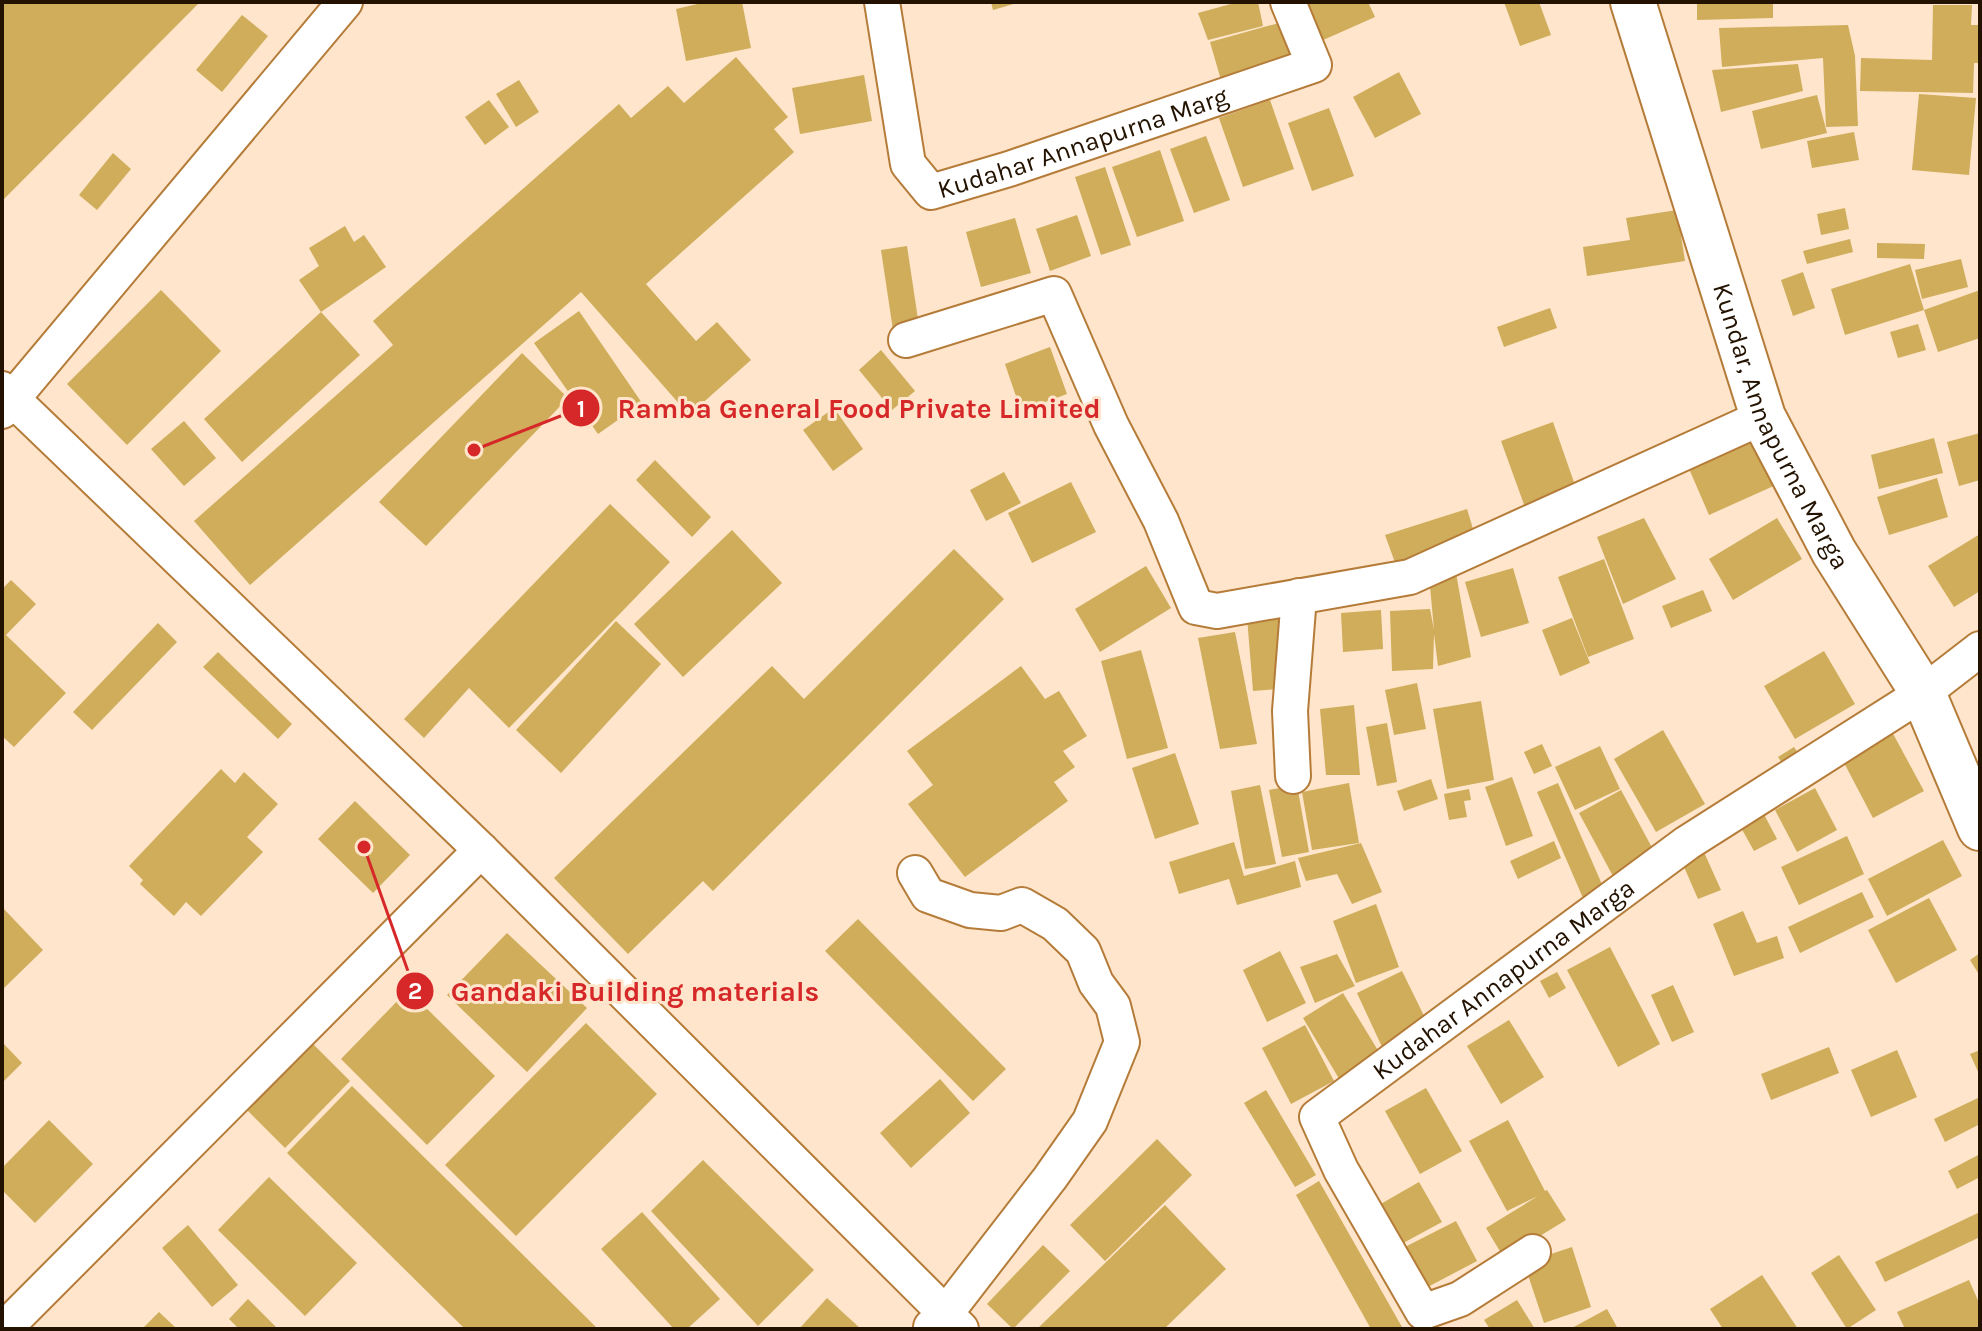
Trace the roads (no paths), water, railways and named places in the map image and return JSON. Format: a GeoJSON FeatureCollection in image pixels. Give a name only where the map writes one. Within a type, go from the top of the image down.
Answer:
{"type":"FeatureCollection","features":[{"type":"Feature","properties":{"kind":"main road","name":"Kundar, Annapurna Marga"},"geometry":{"type":"LineString","coordinates":[[1633,2],[1763,417],[1834,552],[1923,693],[1980,828]]}},
{"type":"Feature","properties":{"kind":"street"},"geometry":{"type":"LineString","coordinates":[[345,2],[5,400],[481,850],[946,1324],[1090,1121],[1122,1042],[1113,1006],[1096,983],[1083,951],[1055,924],[1022,905],[1001,913],[970,910],[928,895],[915,873]]}},
{"type":"Feature","properties":{"kind":"street","name":"Kudahar Annapurna Marg"},"geometry":{"type":"LineString","coordinates":[[882,2],[908,164],[931,192],[1009,169],[1314,65],[1288,2]]}},
{"type":"Feature","properties":{"kind":"street"},"geometry":{"type":"LineString","coordinates":[[906,340],[1054,294],[1111,425],[1161,521],[1196,607],[1217,611],[1410,577],[1763,417]]}},
{"type":"Feature","properties":{"kind":"street"},"geometry":{"type":"LineString","coordinates":[[1293,776],[1290,711],[1299,596]]}},
{"type":"Feature","properties":{"kind":"street","name":"Kudahar Annapurna Marga"},"geometry":{"type":"LineString","coordinates":[[1533,1252],[1460,1299],[1423,1312],[1341,1170],[1317,1117],[1687,843],[1923,693],[1980,649]]}},
{"type":"Feature","properties":{"kind":"street"},"geometry":{"type":"LineString","coordinates":[[4,1329],[481,850]]}},
{"type":"Feature","properties":{"kind":"place","name":"Ramba General Food Private Limited"},"geometry":{"type":"Point","coordinates":[474,450]}},
{"type":"Feature","properties":{"kind":"place","name":"Gandaki Building materials"},"geometry":{"type":"Point","coordinates":[364,847]}}]}
